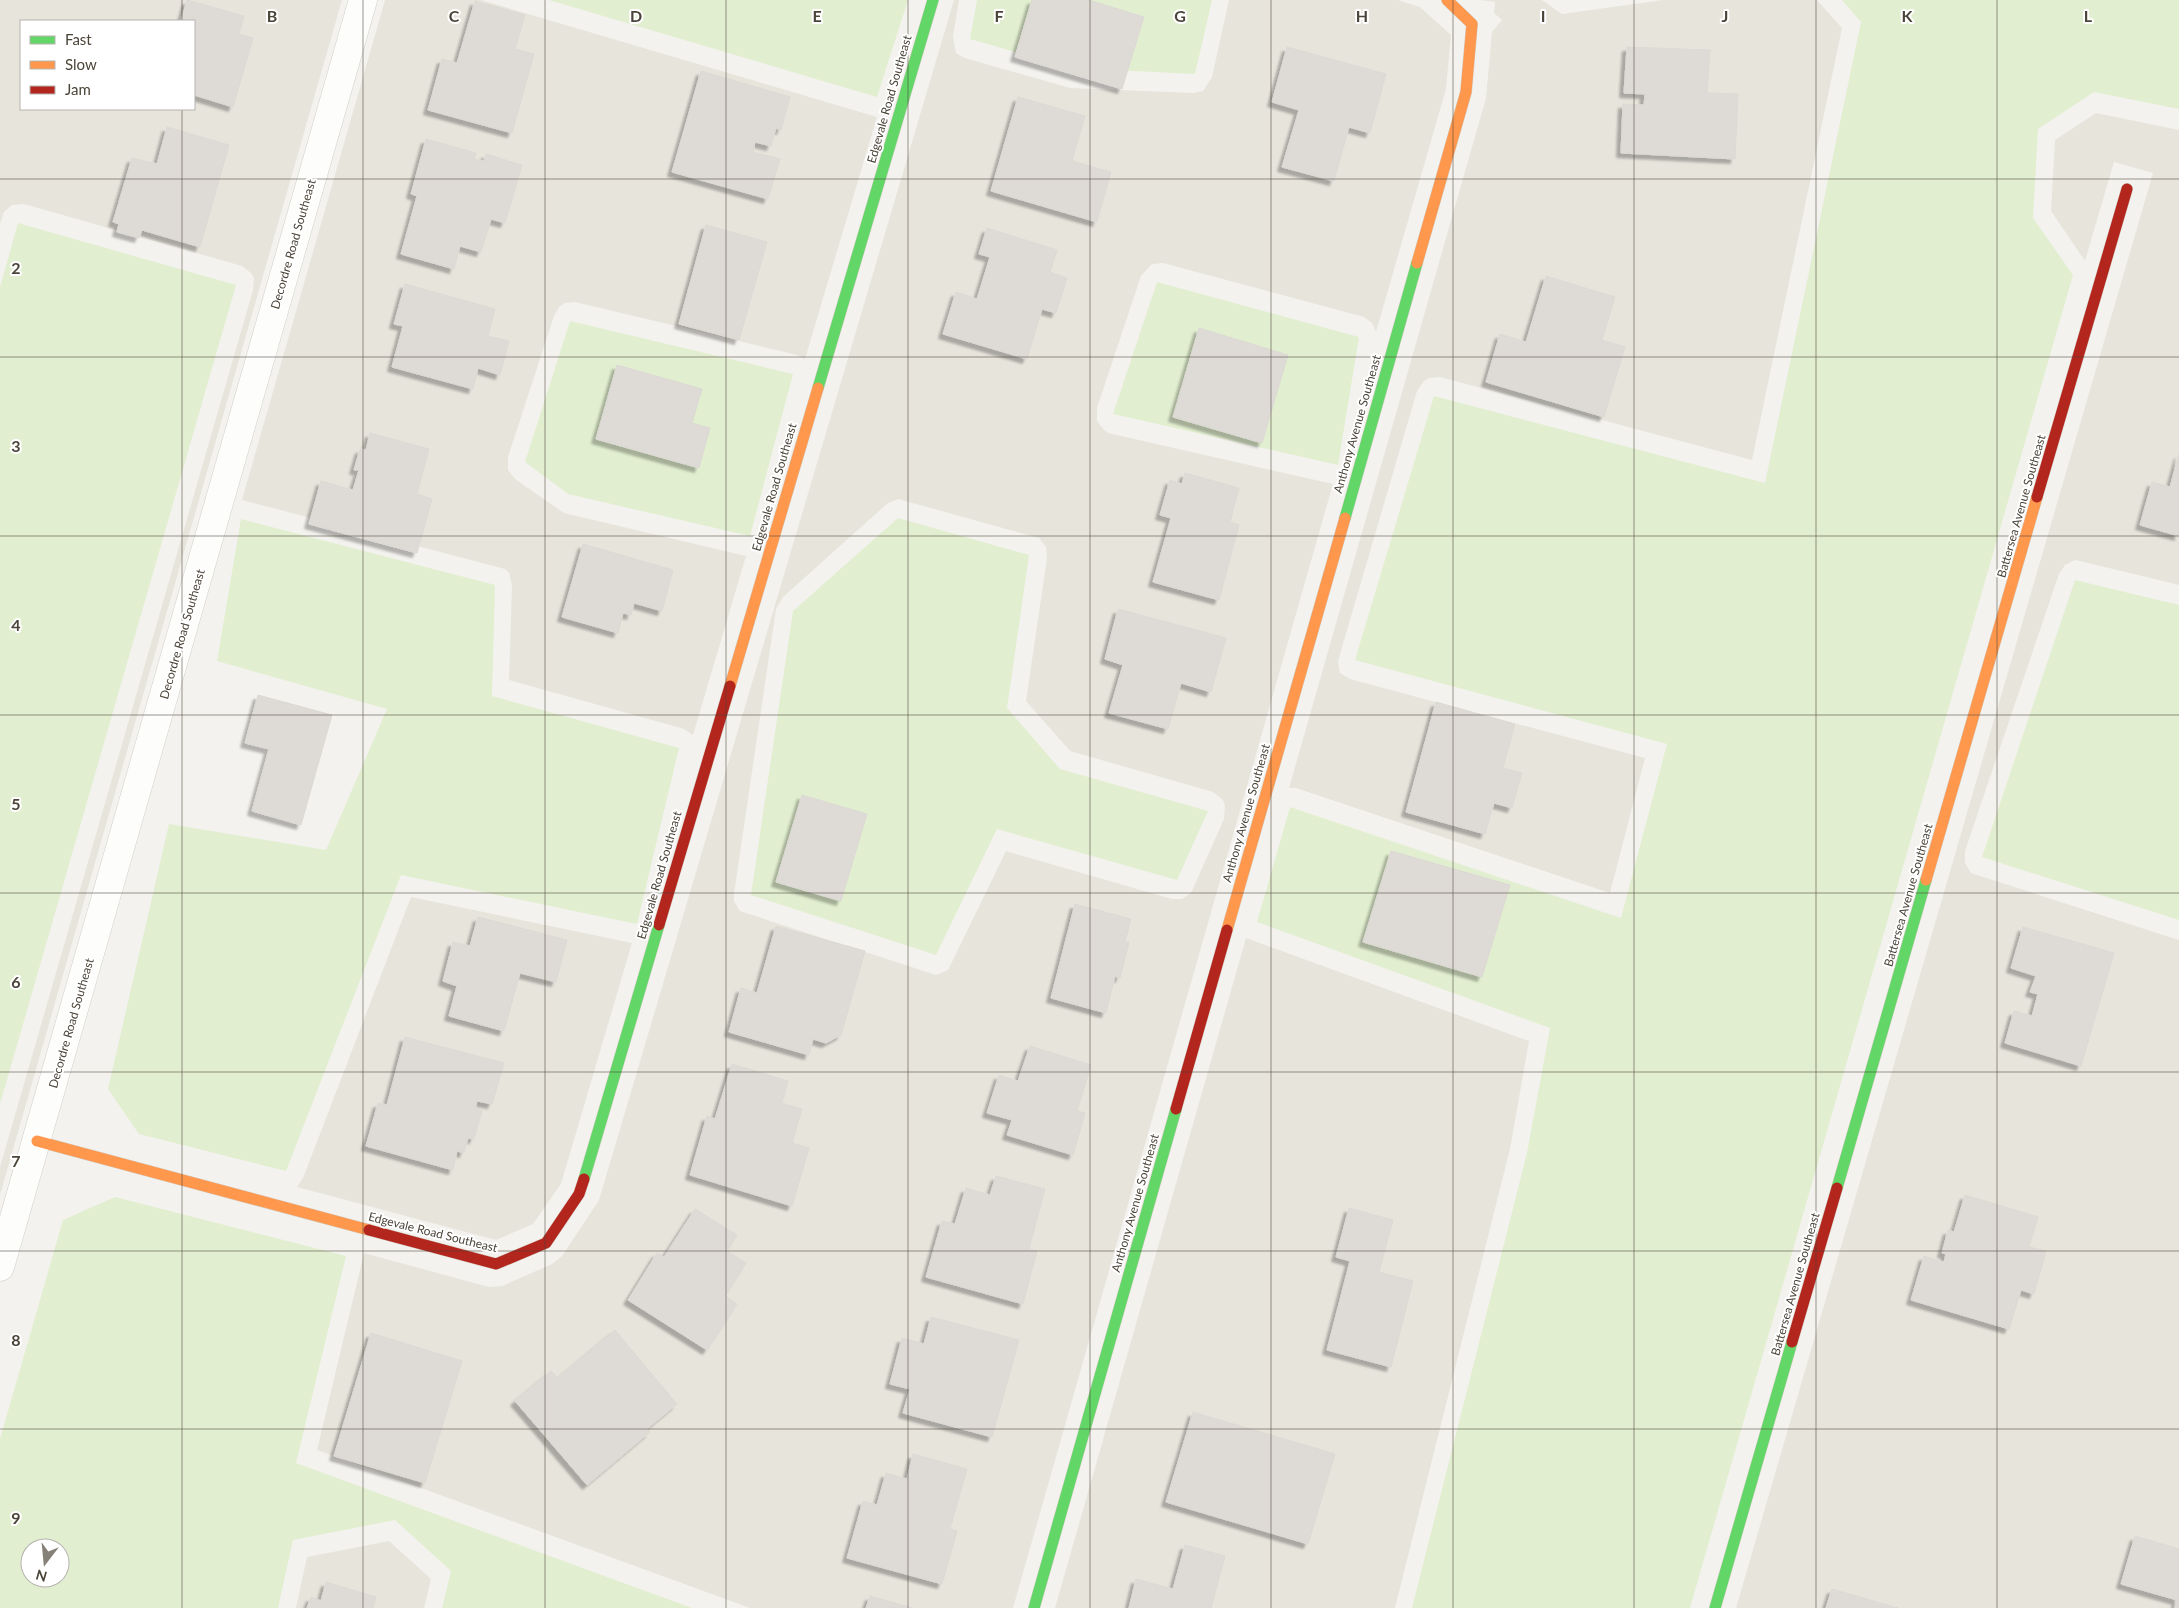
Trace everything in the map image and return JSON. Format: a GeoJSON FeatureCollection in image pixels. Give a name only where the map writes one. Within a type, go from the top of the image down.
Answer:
{"type":"FeatureCollection","features":[{"type":"Feature","properties":{"kind":"street","name":"Decordre Road Southeast"},"geometry":{"type":"LineString","coordinates":[[0,1268],[363,0]]}},
{"type":"Feature","properties":{"kind":"street","name":"Edgevale Road Southeast"},"geometry":{"type":"LineString","coordinates":[[37,1140],[496,1264],[546,1243],[579,1194],[932,0]]}},
{"type":"Feature","properties":{"kind":"street","name":"Anthony Avenue Southeast"},"geometry":{"type":"LineString","coordinates":[[1034,1608],[1466,92],[1472,24],[1447,0]]}},
{"type":"Feature","properties":{"kind":"street","name":"Battersea Avenue Southeast"},"geometry":{"type":"LineString","coordinates":[[1715,1608],[2127,189]]}},
{"type":"Feature","properties":{"kind":"shaded area"},"geometry":{"type":"Polygon","coordinates":[[[0,0],[342,0],[0,1195],[0,1167],[253,290],[254,278],[242,266],[24,204],[12,205],[4,212],[0,224],[0,0]]]}},
{"type":"Feature","properties":{"kind":"shaded area"},"geometry":{"type":"Polygon","coordinates":[[[385,0],[481,0],[877,117],[805,359],[797,355],[575,302],[565,303],[560,306],[554,316],[508,457],[508,470],[515,479],[564,513],[746,556],[693,735],[684,729],[509,680],[512,585],[509,573],[505,569],[242,500],[385,0]]]}},
{"type":"Feature","properties":{"kind":"shaded area"},"geometry":{"type":"Polygon","coordinates":[[[954,0],[959,0],[953,37],[956,53],[965,58],[1070,88],[1193,93],[1203,91],[1212,77],[1229,0],[1398,0],[1420,7],[1451,35],[1446,89],[1376,332],[1372,323],[1364,317],[1163,263],[1152,264],[1141,276],[1097,408],[1097,421],[1108,433],[1333,484],[1013,1608],[750,1608],[317,1450],[364,1253],[489,1287],[502,1286],[552,1264],[562,1256],[599,1200],[954,0]],[[898,499],[888,503],[783,597],[776,609],[734,894],[734,901],[740,911],[936,975],[948,970],[1006,851],[1172,899],[1182,899],[1191,893],[1224,819],[1225,806],[1223,800],[1213,792],[1070,751],[1026,701],[1047,558],[1046,547],[1039,538],[898,499]]]}},
{"type":"Feature","properties":{"kind":"shaded area"},"geometry":{"type":"Polygon","coordinates":[[[1480,0],[1542,0],[1562,14],[1663,0],[1817,0],[1842,28],[1752,460],[1440,377],[1429,378],[1424,381],[1417,391],[1338,661],[1340,673],[1350,679],[1645,758],[1610,893],[1296,788],[1289,788],[1486,98],[1492,32],[1502,20],[1494,13],[1495,2],[1480,0]]]}},
{"type":"Feature","properties":{"kind":"shaded area"},"geometry":{"type":"Polygon","coordinates":[[[2096,113],[2179,130],[2179,585],[2075,560],[2065,565],[2059,574],[1965,851],[1965,863],[1971,873],[2179,940],[2179,1608],[1736,1608],[2153,173],[2114,162],[2085,261],[2051,211],[2055,140],[2096,113]]]}},
{"type":"Feature","properties":{"kind":"shaded area"},"geometry":{"type":"Polygon","coordinates":[[[411,897],[632,943],[561,1184],[533,1224],[496,1240],[297,1187],[303,1178],[411,897]]]}},
{"type":"Feature","properties":{"kind":"shaded area"},"geometry":{"type":"Polygon","coordinates":[[[1246,938],[1529,1041],[1510,1149],[1395,1608],[1055,1608],[1246,938]]]}},
{"type":"Feature","properties":{"kind":"shaded area"},"geometry":{"type":"Polygon","coordinates":[[[389,1541],[431,1579],[424,1608],[296,1608],[307,1557],[389,1541]]]}},
{"type":"Feature","properties":{"kind":"green space"},"geometry":{"type":"Polygon","coordinates":[[[549,0],[908,0],[877,97],[549,0]]]}},
{"type":"Feature","properties":{"kind":"green space"},"geometry":{"type":"Polygon","coordinates":[[[977,0],[1212,0],[1195,74],[1072,68],[970,39],[977,0]]]}},
{"type":"Feature","properties":{"kind":"green space"},"geometry":{"type":"Polygon","coordinates":[[[1842,0],[2179,0],[2179,109],[2094,92],[2038,129],[2033,218],[2073,275],[1690,1608],[1412,1608],[1527,1153],[1550,1028],[1257,922],[1290,807],[1621,918],[1667,744],[1355,660],[1434,396],[1765,483],[1861,22],[1842,0]]]}},
{"type":"Feature","properties":{"kind":"green space"},"geometry":{"type":"Polygon","coordinates":[[[18,223],[236,285],[0,1104],[0,287],[18,223]]]}},
{"type":"Feature","properties":{"kind":"green space"},"geometry":{"type":"Polygon","coordinates":[[[1157,282],[1359,337],[1338,465],[1113,414],[1157,282]]]}},
{"type":"Feature","properties":{"kind":"green space"},"geometry":{"type":"Polygon","coordinates":[[[570,321],[793,374],[750,536],[568,494],[525,462],[570,321]]]}},
{"type":"Feature","properties":{"kind":"green space"},"geometry":{"type":"Polygon","coordinates":[[[898,518],[1029,555],[1007,708],[1060,769],[1208,811],[1177,880],[997,829],[936,955],[751,895],[793,611],[898,518]]]}},
{"type":"Feature","properties":{"kind":"green space"},"geometry":{"type":"Polygon","coordinates":[[[241,519],[495,585],[492,696],[679,748],[637,924],[401,875],[286,1171],[139,1134],[108,1089],[169,824],[326,850],[387,709],[217,661],[241,519]]]}},
{"type":"Feature","properties":{"kind":"green space"},"geometry":{"type":"Polygon","coordinates":[[[2075,580],[2179,605],[2179,920],[1982,857],[2075,580]]]}},
{"type":"Feature","properties":{"kind":"green space"},"geometry":{"type":"Polygon","coordinates":[[[115,1197],[346,1256],[296,1463],[692,1608],[442,1608],[451,1571],[395,1520],[293,1540],[278,1608],[0,1608],[0,1439],[63,1220],[115,1197]]]}},
{"type":"Feature","properties":{"kind":"building"},"geometry":{"type":"Polygon","coordinates":[[[187,0],[244,16],[239,34],[253,38],[233,107],[195,95],[195,20],[181,20],[187,0]]]}},
{"type":"Feature","properties":{"kind":"building"},"geometry":{"type":"Polygon","coordinates":[[[1032,0],[1089,0],[1144,17],[1122,89],[1015,57],[1032,0]]]}},
{"type":"Feature","properties":{"kind":"building"},"geometry":{"type":"Polygon","coordinates":[[[475,1],[525,15],[515,49],[534,54],[512,133],[428,110],[442,59],[457,63],[475,1]]]}},
{"type":"Feature","properties":{"kind":"building"},"geometry":{"type":"Polygon","coordinates":[[[1287,47],[1386,74],[1370,133],[1349,127],[1334,181],[1282,167],[1299,110],[1272,102],[1287,47]]]}},
{"type":"Feature","properties":{"kind":"building"},"geometry":{"type":"Polygon","coordinates":[[[1627,47],[1710,50],[1707,93],[1738,94],[1735,159],[1621,153],[1623,104],[1644,105],[1645,94],[1624,93],[1627,47]]]}},
{"type":"Feature","properties":{"kind":"building"},"geometry":{"type":"Polygon","coordinates":[[[701,71],[790,97],[781,130],[776,128],[771,146],[755,142],[753,152],[780,159],[768,199],[672,172],[701,71]]]}},
{"type":"Feature","properties":{"kind":"building"},"geometry":{"type":"Polygon","coordinates":[[[1018,97],[1085,116],[1072,161],[1111,172],[1097,222],[991,191],[1018,97]]]}},
{"type":"Feature","properties":{"kind":"building"},"geometry":{"type":"Polygon","coordinates":[[[167,127],[229,145],[200,247],[142,230],[139,238],[117,232],[119,224],[113,222],[132,158],[157,164],[167,127]]]}},
{"type":"Feature","properties":{"kind":"building"},"geometry":{"type":"Polygon","coordinates":[[[426,139],[476,153],[474,159],[484,161],[486,154],[522,165],[505,223],[491,219],[481,252],[460,246],[454,269],[401,254],[417,196],[411,194],[426,139]]]}},
{"type":"Feature","properties":{"kind":"building"},"geometry":{"type":"Polygon","coordinates":[[[706,225],[767,242],[739,340],[679,324],[706,225]]]}},
{"type":"Feature","properties":{"kind":"building"},"geometry":{"type":"Polygon","coordinates":[[[987,228],[1057,250],[1050,272],[1067,278],[1056,313],[1042,309],[1027,359],[943,334],[956,292],[977,299],[990,257],[979,254],[987,228]]]}},
{"type":"Feature","properties":{"kind":"building"},"geometry":{"type":"Polygon","coordinates":[[[1546,276],[1615,297],[1602,340],[1625,347],[1604,417],[1486,382],[1500,334],[1526,342],[1546,276]]]}},
{"type":"Feature","properties":{"kind":"building"},"geometry":{"type":"Polygon","coordinates":[[[405,284],[495,309],[488,336],[509,341],[500,375],[478,368],[473,389],[392,367],[403,326],[394,324],[405,284]]]}},
{"type":"Feature","properties":{"kind":"building"},"geometry":{"type":"Polygon","coordinates":[[[1199,328],[1288,355],[1262,443],[1173,417],[1199,328]]]}},
{"type":"Feature","properties":{"kind":"building"},"geometry":{"type":"Polygon","coordinates":[[[617,365],[702,389],[692,423],[710,428],[699,468],[596,439],[617,365]]]}},
{"type":"Feature","properties":{"kind":"building"},"geometry":{"type":"Polygon","coordinates":[[[370,433],[429,449],[417,494],[432,499],[417,553],[309,524],[321,481],[353,490],[359,470],[354,470],[360,449],[366,450],[370,433]]]}},
{"type":"Feature","properties":{"kind":"building"},"geometry":{"type":"Polygon","coordinates":[[[2179,454],[2179,536],[2140,525],[2152,482],[2170,487],[2179,454]]]}},
{"type":"Feature","properties":{"kind":"building"},"geometry":{"type":"Polygon","coordinates":[[[1185,473],[1239,488],[1230,522],[1239,525],[1219,600],[1153,582],[1171,518],[1160,515],[1170,480],[1182,484],[1185,473]]]}},
{"type":"Feature","properties":{"kind":"building"},"geometry":{"type":"Polygon","coordinates":[[[583,544],[673,570],[662,611],[634,603],[631,615],[623,613],[618,633],[562,617],[583,544]]]}},
{"type":"Feature","properties":{"kind":"building"},"geometry":{"type":"Polygon","coordinates":[[[1118,609],[1226,638],[1211,692],[1181,683],[1168,729],[1109,713],[1123,665],[1105,659],[1118,609]]]}},
{"type":"Feature","properties":{"kind":"building"},"geometry":{"type":"Polygon","coordinates":[[[258,695],[332,715],[301,825],[252,811],[269,749],[245,743],[258,695]]]}},
{"type":"Feature","properties":{"kind":"building"},"geometry":{"type":"Polygon","coordinates":[[[1436,702],[1515,724],[1503,768],[1522,773],[1512,808],[1494,803],[1485,834],[1406,812],[1436,702]]]}},
{"type":"Feature","properties":{"kind":"building"},"geometry":{"type":"Polygon","coordinates":[[[802,795],[867,814],[841,901],[776,882],[802,795]]]}},
{"type":"Feature","properties":{"kind":"building"},"geometry":{"type":"Polygon","coordinates":[[[1391,851],[1510,885],[1482,977],[1363,942],[1391,851]]]}},
{"type":"Feature","properties":{"kind":"building"},"geometry":{"type":"Polygon","coordinates":[[[1075,904],[1131,919],[1125,942],[1129,942],[1120,978],[1115,976],[1106,1013],[1051,998],[1075,904]]]}},
{"type":"Feature","properties":{"kind":"building"},"geometry":{"type":"Polygon","coordinates":[[[478,917],[567,940],[556,982],[520,973],[504,1031],[449,1016],[457,986],[443,981],[453,942],[470,946],[478,917]]]}},
{"type":"Feature","properties":{"kind":"building"},"geometry":{"type":"Polygon","coordinates":[[[776,926],[865,951],[841,1035],[826,1043],[813,1039],[809,1055],[729,1032],[741,988],[757,993],[776,926]]]}},
{"type":"Feature","properties":{"kind":"building"},"geometry":{"type":"Polygon","coordinates":[[[2023,927],[2114,953],[2081,1066],[2005,1043],[2014,1011],[2032,1016],[2038,994],[2030,992],[2036,976],[2011,968],[2023,927]]]}},
{"type":"Feature","properties":{"kind":"building"},"geometry":{"type":"Polygon","coordinates":[[[405,1037],[504,1063],[492,1104],[477,1101],[475,1109],[482,1111],[474,1139],[468,1138],[464,1153],[457,1151],[453,1170],[366,1146],[378,1103],[387,1105],[405,1037]]]}},
{"type":"Feature","properties":{"kind":"building"},"geometry":{"type":"Polygon","coordinates":[[[1030,1046],[1091,1065],[1077,1111],[1085,1113],[1073,1155],[1007,1135],[1012,1120],[987,1113],[999,1075],[1018,1081],[1030,1046]]]}},
{"type":"Feature","properties":{"kind":"building"},"geometry":{"type":"Polygon","coordinates":[[[732,1064],[788,1081],[782,1103],[802,1109],[792,1143],[809,1148],[792,1206],[690,1175],[707,1116],[715,1119],[732,1064]]]}},
{"type":"Feature","properties":{"kind":"building"},"geometry":{"type":"Polygon","coordinates":[[[996,1176],[1045,1189],[1029,1249],[1037,1251],[1023,1304],[926,1277],[942,1221],[955,1224],[966,1188],[990,1195],[996,1176]]]}},
{"type":"Feature","properties":{"kind":"building"},"geometry":{"type":"Polygon","coordinates":[[[1965,1195],[2038,1217],[2029,1247],[2046,1251],[2034,1294],[2021,1290],[2009,1329],[1911,1300],[1924,1256],[1944,1262],[1946,1254],[1942,1253],[1948,1230],[1954,1232],[1965,1195]]]}},
{"type":"Feature","properties":{"kind":"building"},"geometry":{"type":"Polygon","coordinates":[[[1349,1208],[1393,1220],[1379,1272],[1413,1281],[1391,1367],[1327,1350],[1350,1261],[1336,1257],[1349,1208]]]}},
{"type":"Feature","properties":{"kind":"building"},"geometry":{"type":"Polygon","coordinates":[[[695,1209],[737,1235],[727,1251],[746,1263],[725,1296],[737,1304],[707,1350],[628,1300],[657,1253],[664,1257],[695,1209]]]}},
{"type":"Feature","properties":{"kind":"building"},"geometry":{"type":"Polygon","coordinates":[[[931,1317],[1019,1340],[992,1437],[903,1413],[910,1389],[890,1384],[902,1338],[924,1344],[931,1317]]]}},
{"type":"Feature","properties":{"kind":"building"},"geometry":{"type":"Polygon","coordinates":[[[615,1330],[677,1404],[647,1429],[650,1432],[587,1485],[515,1401],[551,1371],[558,1378],[615,1330]]]}},
{"type":"Feature","properties":{"kind":"building"},"geometry":{"type":"Polygon","coordinates":[[[371,1333],[462,1361],[425,1483],[334,1456],[371,1333]]]}},
{"type":"Feature","properties":{"kind":"building"},"geometry":{"type":"Polygon","coordinates":[[[1193,1412],[1335,1454],[1308,1544],[1166,1502],[1193,1412]]]}},
{"type":"Feature","properties":{"kind":"building"},"geometry":{"type":"Polygon","coordinates":[[[913,1454],[967,1469],[950,1529],[957,1531],[942,1584],[847,1558],[863,1501],[877,1505],[886,1473],[907,1479],[913,1454]]]}},
{"type":"Feature","properties":{"kind":"building"},"geometry":{"type":"Polygon","coordinates":[[[2135,1536],[2179,1549],[2179,1608],[2175,1608],[2177,1600],[2121,1584],[2135,1536]]]}},
{"type":"Feature","properties":{"kind":"building"},"geometry":{"type":"Polygon","coordinates":[[[1185,1545],[1225,1556],[1211,1608],[1129,1608],[1136,1579],[1173,1589],[1185,1545]]]}},
{"type":"Feature","properties":{"kind":"building"},"geometry":{"type":"Polygon","coordinates":[[[326,1582],[376,1597],[373,1608],[307,1608],[311,1597],[321,1601],[326,1582]]]}},
{"type":"Feature","properties":{"kind":"building"},"geometry":{"type":"Polygon","coordinates":[[[1832,1589],[1898,1608],[1826,1608],[1832,1589]]]}},
{"type":"Feature","properties":{"kind":"building"},"geometry":{"type":"Polygon","coordinates":[[[870,1596],[913,1608],[866,1608],[870,1596]]]}},
{"type":"Feature","properties":{"kind":"traffic: fast"},"geometry":{"type":"LineString","coordinates":[[818,388],[933,0]]}},
{"type":"Feature","properties":{"kind":"traffic: fast"},"geometry":{"type":"LineString","coordinates":[[1345,518],[1417,263]]}},
{"type":"Feature","properties":{"kind":"traffic: fast"},"geometry":{"type":"LineString","coordinates":[[1837,1188],[1926,880]]}},
{"type":"Feature","properties":{"kind":"traffic: fast"},"geometry":{"type":"LineString","coordinates":[[584,1179],[659,925]]}},
{"type":"Feature","properties":{"kind":"traffic: fast"},"geometry":{"type":"LineString","coordinates":[[1034,1608],[1176,1109]]}},
{"type":"Feature","properties":{"kind":"traffic: fast"},"geometry":{"type":"LineString","coordinates":[[1715,1608],[1792,1342]]}},
{"type":"Feature","properties":{"kind":"traffic: slow"},"geometry":{"type":"LineString","coordinates":[[1417,263],[1466,92],[1472,24],[1447,0]]}},
{"type":"Feature","properties":{"kind":"traffic: slow"},"geometry":{"type":"LineString","coordinates":[[730,686],[818,388]]}},
{"type":"Feature","properties":{"kind":"traffic: slow"},"geometry":{"type":"LineString","coordinates":[[1926,880],[2037,497]]}},
{"type":"Feature","properties":{"kind":"traffic: slow"},"geometry":{"type":"LineString","coordinates":[[1227,930],[1345,518]]}},
{"type":"Feature","properties":{"kind":"traffic: slow"},"geometry":{"type":"LineString","coordinates":[[37,1141],[369,1230]]}},
{"type":"Feature","properties":{"kind":"traffic: jam"},"geometry":{"type":"LineString","coordinates":[[2037,497],[2127,189]]}},
{"type":"Feature","properties":{"kind":"traffic: jam"},"geometry":{"type":"LineString","coordinates":[[659,925],[730,686]]}},
{"type":"Feature","properties":{"kind":"traffic: jam"},"geometry":{"type":"LineString","coordinates":[[1176,1109],[1227,930]]}},
{"type":"Feature","properties":{"kind":"traffic: jam"},"geometry":{"type":"LineString","coordinates":[[369,1230],[496,1264],[546,1243],[579,1194],[584,1179]]}},
{"type":"Feature","properties":{"kind":"traffic: jam"},"geometry":{"type":"LineString","coordinates":[[1792,1342],[1837,1188]]}}]}
